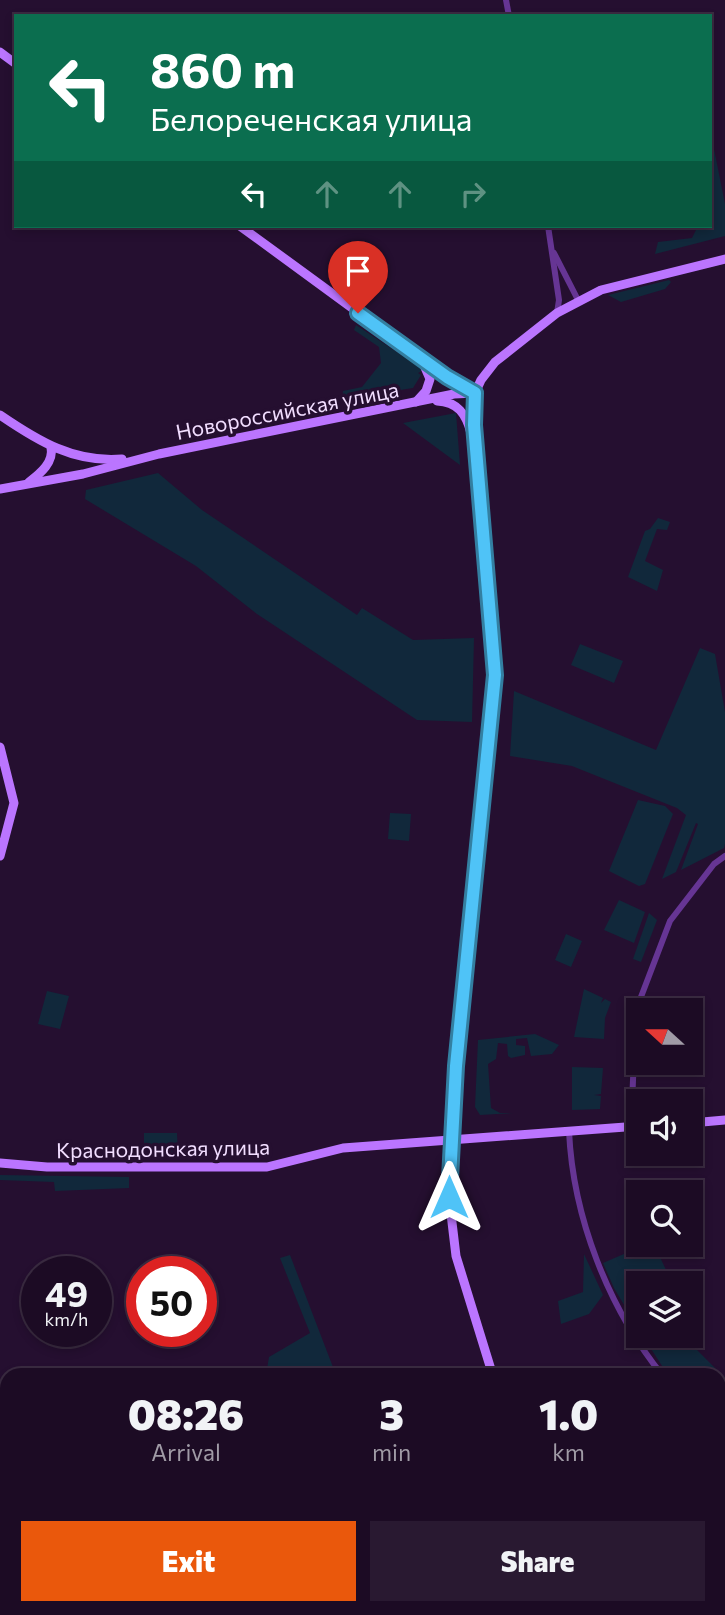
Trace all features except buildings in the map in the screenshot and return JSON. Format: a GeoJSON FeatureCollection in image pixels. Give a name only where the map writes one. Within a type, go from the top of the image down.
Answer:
{"type":"FeatureCollection","features":[{"type":"Feature","properties":{"kind":"main road"},"geometry":{"type":"LineString","coordinates":[[243,228],[415,354],[475,393]]}},
{"type":"Feature","properties":{"kind":"main road"},"geometry":{"type":"LineString","coordinates":[[491,1368],[456,1256],[449,1197],[450,1142],[495,675],[477,452],[475,393],[495,362],[557,313],[578,300],[621,284],[725,259]]}},
{"type":"Feature","properties":{"kind":"main road"},"geometry":{"type":"LineString","coordinates":[[414,402],[426,391],[430,379],[427,368],[415,354]]}},
{"type":"Feature","properties":{"kind":"main road","name":"Новороссийская улица"},"geometry":{"type":"LineString","coordinates":[[0,489],[83,474],[148,457],[414,402],[475,393]]}},
{"type":"Feature","properties":{"kind":"main road"},"geometry":{"type":"LineString","coordinates":[[424,400],[450,402],[460,409],[469,425],[477,452]]}},
{"type":"Feature","properties":{"kind":"main road","name":"Новороссийская улица"},"geometry":{"type":"LineString","coordinates":[[0,415],[51,447],[91,459],[148,457]]}},
{"type":"Feature","properties":{"kind":"main road"},"geometry":{"type":"LineString","coordinates":[[28,483],[47,465],[52,453],[51,447]]}},
{"type":"Feature","properties":{"kind":"main road"},"geometry":{"type":"LineString","coordinates":[[0,747],[14,803],[0,856]]}},
{"type":"Feature","properties":{"kind":"main road"},"geometry":{"type":"LineString","coordinates":[[703,1122],[725,1120]]}},
{"type":"Feature","properties":{"kind":"main road","name":"Краснодонская улица"},"geometry":{"type":"LineString","coordinates":[[0,1163],[47,1167],[267,1167],[343,1148],[626,1128]]}},
{"type":"Feature","properties":{"kind":"street"},"geometry":{"type":"LineString","coordinates":[[548,228],[559,300],[557,313]]}},
{"type":"Feature","properties":{"kind":"street"},"geometry":{"type":"LineString","coordinates":[[551,244],[559,266],[578,300]]}},
{"type":"Feature","properties":{"kind":"street"},"geometry":{"type":"LineString","coordinates":[[635,1089],[636,1010],[670,921],[718,860],[725,856]]}},
{"type":"Feature","properties":{"kind":"street"},"geometry":{"type":"LineString","coordinates":[[569,1131],[577,1187],[600,1266],[626,1321],[658,1368]]}},
{"type":"Feature","properties":{"kind":"shaded area"},"geometry":{"type":"Polygon","coordinates":[[[714,149],[725,204],[725,236],[655,254],[658,242],[692,238],[697,228],[712,228],[714,149]]]}},
{"type":"Feature","properties":{"kind":"shaded area"},"geometry":{"type":"Polygon","coordinates":[[[669,280],[671,282],[665,289],[621,302],[608,295],[669,280]]]}},
{"type":"Feature","properties":{"kind":"shaded area"},"geometry":{"type":"Polygon","coordinates":[[[356,325],[424,370],[418,373],[421,375],[413,388],[342,399],[343,391],[362,387],[381,363],[379,347],[354,330],[356,325]]]}},
{"type":"Feature","properties":{"kind":"shaded area"},"geometry":{"type":"Polygon","coordinates":[[[456,413],[460,465],[403,423],[456,413]]]}},
{"type":"Feature","properties":{"kind":"shaded area"},"geometry":{"type":"Polygon","coordinates":[[[158,473],[202,510],[357,615],[362,608],[413,640],[474,638],[472,722],[417,720],[257,614],[196,566],[85,499],[86,490],[158,473]]]}},
{"type":"Feature","properties":{"kind":"shaded area"},"geometry":{"type":"Polygon","coordinates":[[[658,518],[670,522],[667,530],[657,529],[645,561],[663,570],[657,591],[628,577],[645,531],[650,529],[658,518]]]}},
{"type":"Feature","properties":{"kind":"shaded area"},"geometry":{"type":"Polygon","coordinates":[[[580,644],[623,661],[614,683],[571,665],[580,644]]]}},
{"type":"Feature","properties":{"kind":"shaded area"},"geometry":{"type":"Polygon","coordinates":[[[700,648],[715,654],[725,712],[725,844],[724,848],[681,870],[698,824],[696,823],[676,872],[662,879],[686,815],[677,808],[572,766],[510,756],[514,691],[656,750],[700,648]]]}},
{"type":"Feature","properties":{"kind":"shaded area"},"geometry":{"type":"Polygon","coordinates":[[[638,800],[665,806],[673,814],[645,884],[639,886],[609,871],[638,800]]]}},
{"type":"Feature","properties":{"kind":"shaded area"},"geometry":{"type":"Polygon","coordinates":[[[390,813],[411,814],[409,841],[388,839],[390,813]]]}},
{"type":"Feature","properties":{"kind":"shaded area"},"geometry":{"type":"Polygon","coordinates":[[[619,900],[645,912],[634,943],[604,930],[619,900]]]}},
{"type":"Feature","properties":{"kind":"shaded area"},"geometry":{"type":"Polygon","coordinates":[[[649,913],[657,920],[641,962],[633,959],[649,913]]]}},
{"type":"Feature","properties":{"kind":"shaded area"},"geometry":{"type":"Polygon","coordinates":[[[566,934],[582,941],[571,967],[555,960],[566,934]]]}},
{"type":"Feature","properties":{"kind":"shaded area"},"geometry":{"type":"Polygon","coordinates":[[[584,989],[603,998],[601,1003],[605,999],[611,1002],[605,1018],[604,1039],[574,1037],[584,989]]]}},
{"type":"Feature","properties":{"kind":"shaded area"},"geometry":{"type":"Polygon","coordinates":[[[47,991],[69,996],[60,1029],[38,1024],[47,991]]]}},
{"type":"Feature","properties":{"kind":"shaded area"},"geometry":{"type":"Polygon","coordinates":[[[535,1034],[559,1045],[552,1054],[531,1056],[527,1038],[516,1039],[516,1045],[525,1046],[525,1055],[511,1058],[508,1056],[507,1044],[498,1043],[496,1059],[488,1064],[491,1108],[500,1113],[514,1113],[480,1115],[475,1107],[478,1040],[535,1034]]]}},
{"type":"Feature","properties":{"kind":"shaded area"},"geometry":{"type":"Polygon","coordinates":[[[572,1067],[603,1068],[601,1094],[594,1095],[601,1096],[600,1109],[572,1110],[572,1067]]]}},
{"type":"Feature","properties":{"kind":"shaded area"},"geometry":{"type":"Polygon","coordinates":[[[144,1133],[177,1133],[178,1155],[144,1155],[144,1133]]]}},
{"type":"Feature","properties":{"kind":"shaded area"},"geometry":{"type":"Polygon","coordinates":[[[0,1175],[129,1177],[129,1188],[55,1191],[54,1182],[0,1180],[0,1175]]]}},
{"type":"Feature","properties":{"kind":"shaded area"},"geometry":{"type":"Polygon","coordinates":[[[626,1253],[626,1257],[660,1257],[666,1271],[626,1271],[626,1308],[603,1263],[626,1253]]]}},
{"type":"Feature","properties":{"kind":"shaded area"},"geometry":{"type":"Polygon","coordinates":[[[584,1254],[603,1295],[589,1314],[561,1324],[558,1301],[583,1292],[584,1254]]]}},
{"type":"Feature","properties":{"kind":"shaded area"},"geometry":{"type":"Polygon","coordinates":[[[290,1255],[333,1368],[267,1368],[269,1357],[310,1333],[280,1258],[290,1255]]]}},
{"type":"Feature","properties":{"kind":"shaded area"},"geometry":{"type":"Polygon","coordinates":[[[650,1348],[695,1348],[715,1368],[663,1368],[650,1348]]]}},
{"type":"Feature","properties":{"kind":"route"},"geometry":{"type":"LineString","coordinates":[[358,313],[447,377],[475,393],[474,425],[495,675],[492,730],[456,1066],[449,1197]]}}]}
